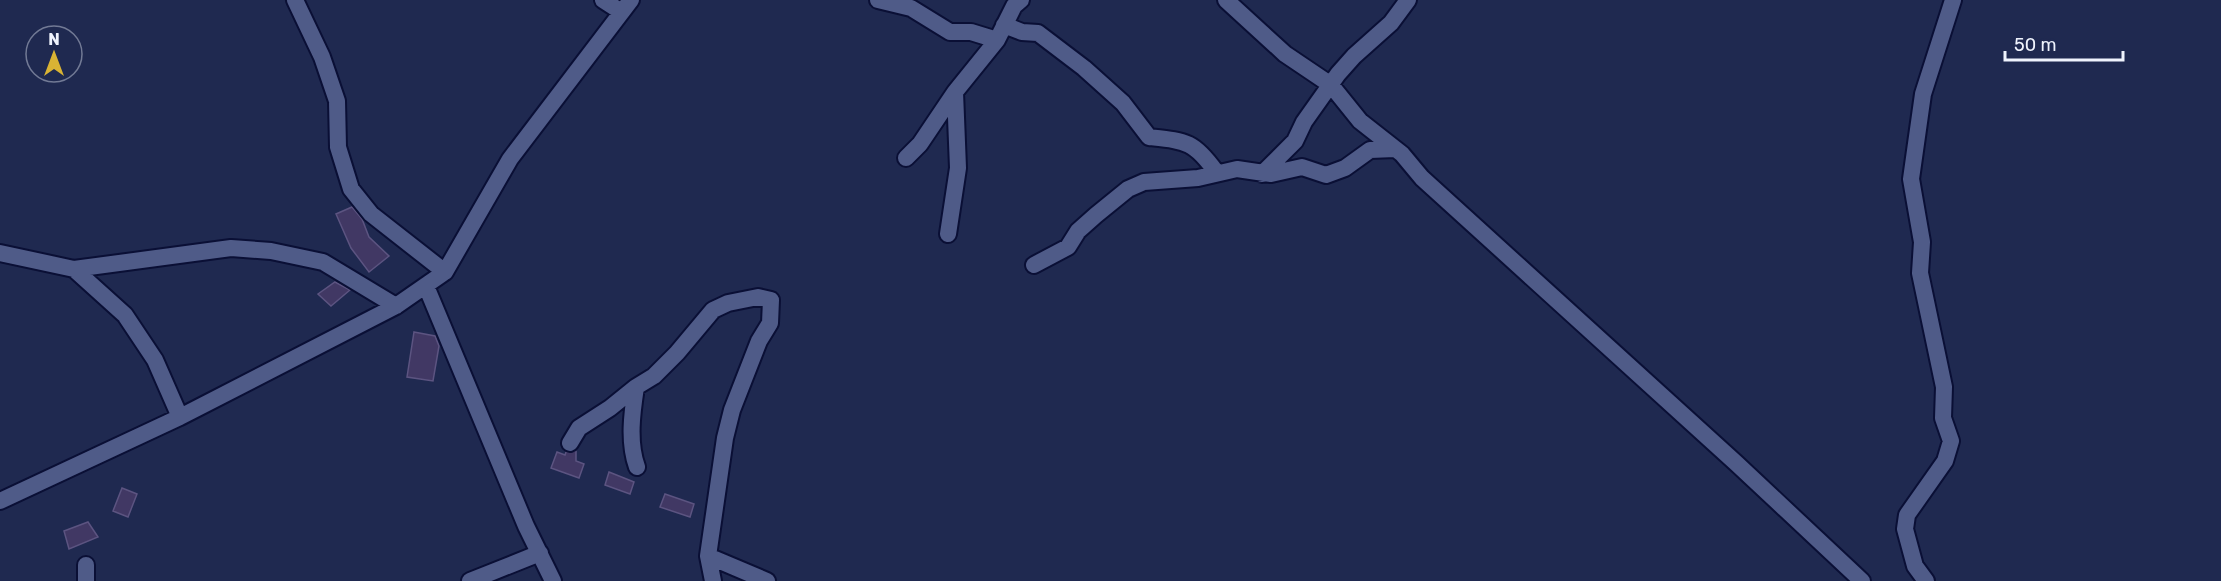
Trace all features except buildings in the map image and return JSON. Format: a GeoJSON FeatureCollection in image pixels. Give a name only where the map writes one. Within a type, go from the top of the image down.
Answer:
{"type":"FeatureCollection","features":[{"type":"Feature","properties":{"kind":"street"},"geometry":{"type":"LineString","coordinates":[[295,0],[322,57],[337,102],[338,147],[351,189],[371,214],[445,272]]}},
{"type":"Feature","properties":{"kind":"street"},"geometry":{"type":"LineString","coordinates":[[0,501],[180,417],[396,306],[445,272],[510,159],[626,6],[603,0]]}},
{"type":"Feature","properties":{"kind":"street"},"geometry":{"type":"LineString","coordinates":[[878,0],[911,9],[950,32],[1038,33],[1084,68],[1123,103],[1149,137],[1177,139],[1188,143],[1201,151],[1216,172]]}},
{"type":"Feature","properties":{"kind":"street"},"geometry":{"type":"LineString","coordinates":[[906,158],[920,144],[955,92],[1001,33],[1021,0]]}},
{"type":"Feature","properties":{"kind":"street"},"geometry":{"type":"LineString","coordinates":[[1226,0],[1285,54],[1331,85],[1360,121],[1395,149],[1422,178],[1736,462],[1862,581]]}},
{"type":"Feature","properties":{"kind":"street"},"geometry":{"type":"LineString","coordinates":[[1263,174],[1295,141],[1304,122],[1353,56],[1391,23],[1408,0]]}},
{"type":"Feature","properties":{"kind":"street"},"geometry":{"type":"LineString","coordinates":[[1926,581],[1915,566],[1905,529],[1907,515],[1945,461],[1951,441],[1943,418],[1944,387],[1920,273],[1922,242],[1911,179],[1923,94],[1951,1]]}},
{"type":"Feature","properties":{"kind":"street"},"geometry":{"type":"LineString","coordinates":[[948,234],[958,168],[955,92]]}},
{"type":"Feature","properties":{"kind":"street"},"geometry":{"type":"LineString","coordinates":[[1034,265],[1068,247],[1078,231],[1128,189],[1144,182],[1198,178],[1237,169],[1263,174],[1278,174],[1302,167],[1326,175],[1345,168],[1370,150],[1395,149]]}},
{"type":"Feature","properties":{"kind":"street"},"geometry":{"type":"LineString","coordinates":[[0,253],[75,269],[231,248],[271,251],[323,262],[396,306]]}},
{"type":"Feature","properties":{"kind":"street"},"geometry":{"type":"LineString","coordinates":[[75,269],[125,315],[155,360],[180,417]]}},
{"type":"Feature","properties":{"kind":"street"},"geometry":{"type":"LineString","coordinates":[[426,286],[553,581]]}},
{"type":"Feature","properties":{"kind":"street"},"geometry":{"type":"LineString","coordinates":[[570,444],[579,428],[654,376],[677,353],[713,310],[728,303],[758,297],[771,300],[773,306],[770,323],[759,341],[732,410],[725,438],[708,556],[713,581]]}},
{"type":"Feature","properties":{"kind":"street"},"geometry":{"type":"LineString","coordinates":[[636,387],[632,453],[637,467]]}},
{"type":"Feature","properties":{"kind":"street"},"geometry":{"type":"LineString","coordinates":[[470,581],[540,553]]}},
{"type":"Feature","properties":{"kind":"street"},"geometry":{"type":"LineString","coordinates":[[708,556],[767,581]]}}]}
